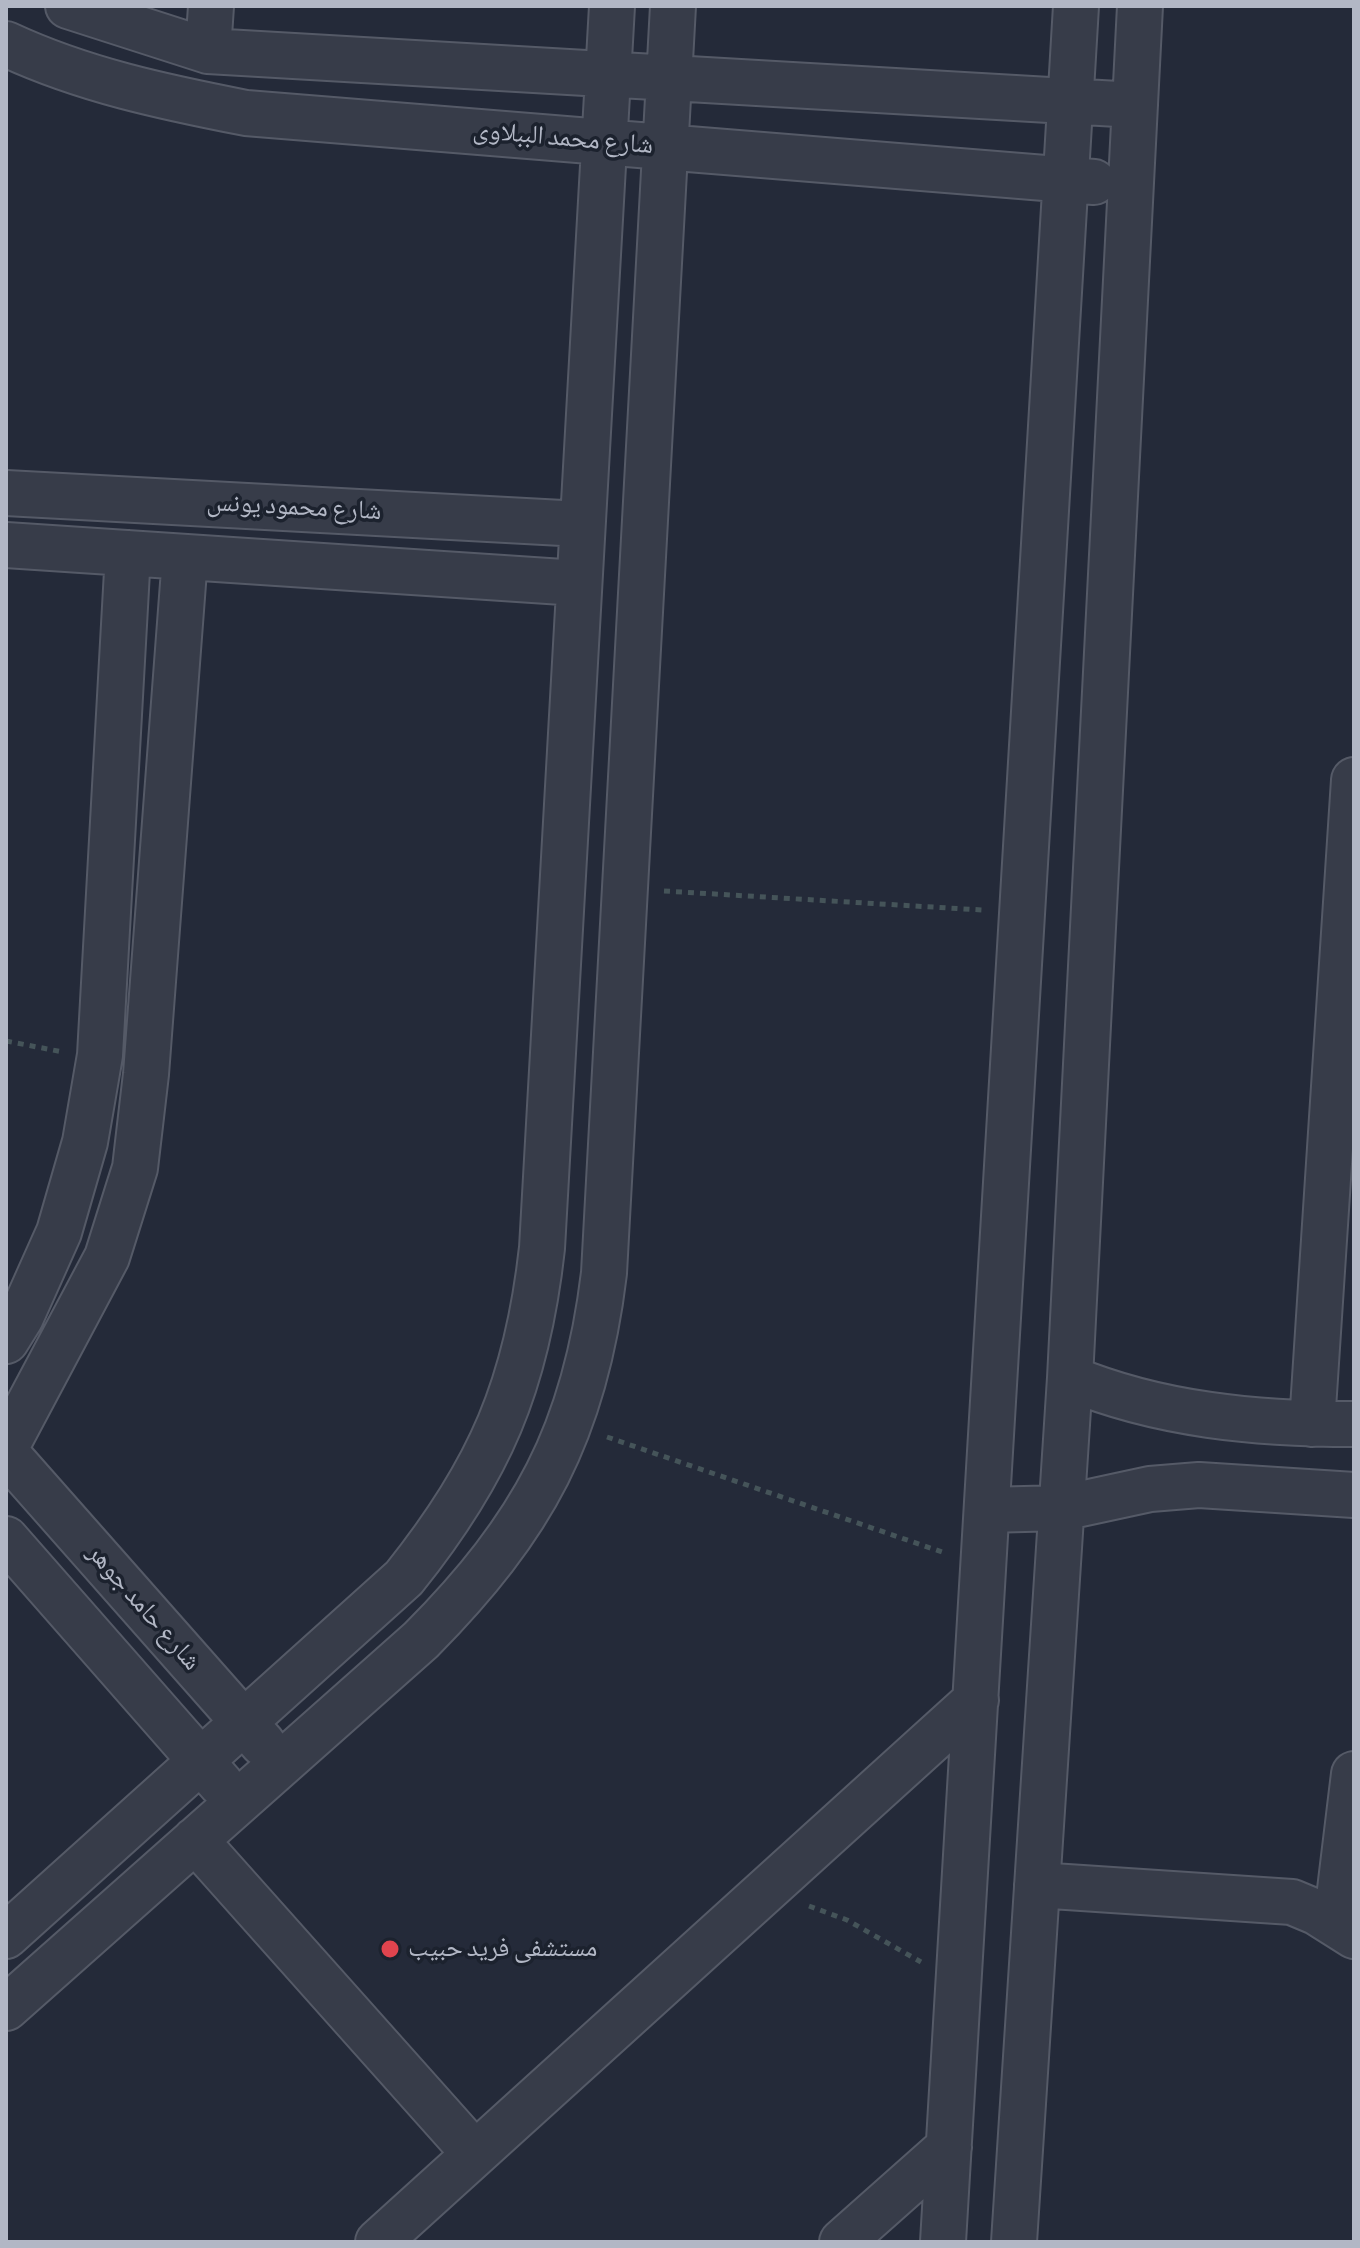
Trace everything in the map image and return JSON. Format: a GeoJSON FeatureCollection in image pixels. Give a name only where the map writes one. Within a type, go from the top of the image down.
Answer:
{"type":"FeatureCollection","features":[{"type":"Feature","properties":{"kind":"street"},"geometry":{"type":"LineString","coordinates":[[68,6],[160,22],[208,51],[1135,105]]}},
{"type":"Feature","properties":{"kind":"street"},"geometry":{"type":"LineString","coordinates":[[208,51],[211,6]]}},
{"type":"Feature","properties":{"kind":"street"},"geometry":{"type":"LineString","coordinates":[[6,1936],[404,1578],[442,1531],[475,1479],[501,1425],[522,1367],[535,1308],[542,1248],[612,6]]}},
{"type":"Feature","properties":{"kind":"street"},"geometry":{"type":"LineString","coordinates":[[6,2008],[421,1640],[468,1592],[509,1539],[544,1482],[571,1425],[598,1323],[604,1273],[673,6]]}},
{"type":"Feature","properties":{"kind":"street"},"geometry":{"type":"LineString","coordinates":[[943,2242],[1076,6]]}},
{"type":"Feature","properties":{"kind":"street"},"geometry":{"type":"LineString","coordinates":[[1014,2242],[1070,1378],[1140,6]]}},
{"type":"Feature","properties":{"kind":"street","name":"شارع محمد الببلاوى"},"geometry":{"type":"LineString","coordinates":[[6,44],[41,60],[142,93],[246,113],[1131,183]]}},
{"type":"Feature","properties":{"kind":"street"},"geometry":{"type":"LineString","coordinates":[[246,113],[256,54]]}},
{"type":"Feature","properties":{"kind":"street","name":"شارع محمود يونس"},"geometry":{"type":"LineString","coordinates":[[6,493],[581,524]]}},
{"type":"Feature","properties":{"kind":"street","name":"شارع محمود يونس"},"geometry":{"type":"LineString","coordinates":[[6,545],[578,583]]}},
{"type":"Feature","properties":{"kind":"street"},"geometry":{"type":"LineString","coordinates":[[6,1341],[21,1317],[59,1232],[85,1142],[100,1055],[128,553]]}},
{"type":"Feature","properties":{"kind":"street"},"geometry":{"type":"LineString","coordinates":[[6,1450],[107,1257],[135,1168],[146,1074],[185,557]]}},
{"type":"Feature","properties":{"kind":"street"},"geometry":{"type":"LineString","coordinates":[[1070,1378],[1114,1396],[1159,1408],[1333,1424],[1354,780]]}},
{"type":"Feature","properties":{"kind":"street","name":"شارع حامد جوهر"},"geometry":{"type":"LineString","coordinates":[[6,1450],[280,1764]]}},
{"type":"Feature","properties":{"kind":"street"},"geometry":{"type":"LineString","coordinates":[[987,1510],[1062,1508],[1150,1489],[1199,1485],[1354,1495]]}},
{"type":"Feature","properties":{"kind":"street"},"geometry":{"type":"LineString","coordinates":[[6,1539],[237,1803]]}},
{"type":"Feature","properties":{"kind":"street"},"geometry":{"type":"LineString","coordinates":[[378,2242],[976,1700]]}},
{"type":"Feature","properties":{"kind":"street"},"geometry":{"type":"LineString","coordinates":[[1037,1885],[1292,1902],[1345,1930],[1354,1774]]}},
{"type":"Feature","properties":{"kind":"street"},"geometry":{"type":"LineString","coordinates":[[195,1840],[475,2154]]}},
{"type":"Feature","properties":{"kind":"street"},"geometry":{"type":"LineString","coordinates":[[842,2242],[949,2147]]}},
{"type":"Feature","properties":{"kind":"path"},"geometry":{"type":"LineString","coordinates":[[624,889],[1023,912]]}},
{"type":"Feature","properties":{"kind":"path"},"geometry":{"type":"LineString","coordinates":[[6,1041],[43,1050],[100,1055]]}},
{"type":"Feature","properties":{"kind":"path"},"geometry":{"type":"LineString","coordinates":[[571,1425],[984,1566]]}},
{"type":"Feature","properties":{"kind":"path"},"geometry":{"type":"LineString","coordinates":[[762,1895],[847,1920],[924,1964],[959,1993]]}},
{"type":"Feature","properties":{"kind":"place","name":"مستشفى فريد حبيب"},"geometry":{"type":"Point","coordinates":[390,1949]}}]}
